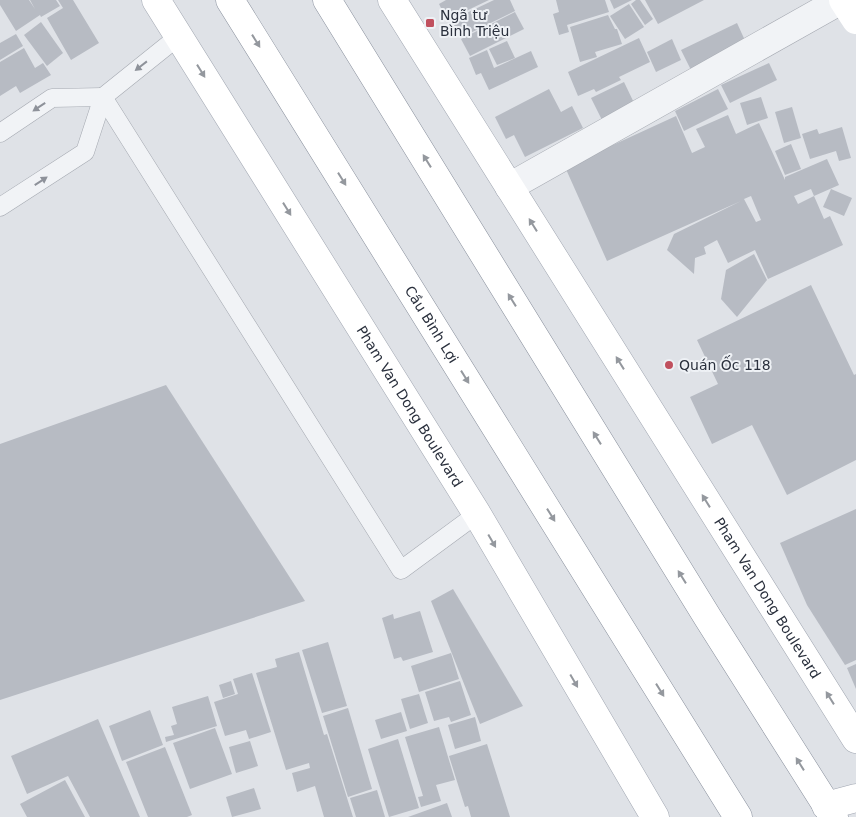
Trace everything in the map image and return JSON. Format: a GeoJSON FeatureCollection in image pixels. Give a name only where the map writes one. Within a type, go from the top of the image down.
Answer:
{"type":"FeatureCollection","features":[{"type":"Feature","properties":{"kind":"main road","name":"Pham Van Dong Boulevard"},"geometry":{"type":"LineString","coordinates":[[156,0],[476,514],[654,817]]}},
{"type":"Feature","properties":{"kind":"main road","name":"Cầu Bình Lợi"},"geometry":{"type":"LineString","coordinates":[[230,0],[738,817]]}},
{"type":"Feature","properties":{"kind":"main road"},"geometry":{"type":"LineString","coordinates":[[328,0],[708,618],[830,811],[856,798]]}},
{"type":"Feature","properties":{"kind":"main road","name":"Pham Van Dong Boulevard"},"geometry":{"type":"LineString","coordinates":[[392,0],[856,739]]}},
{"type":"Feature","properties":{"kind":"main road"},"geometry":{"type":"LineString","coordinates":[[842,0],[856,20]]}},
{"type":"Feature","properties":{"kind":"street"},"geometry":{"type":"LineString","coordinates":[[509,187],[842,0]]}},
{"type":"Feature","properties":{"kind":"lane"},"geometry":{"type":"LineString","coordinates":[[0,207],[85,152],[102,96],[179,36]]}},
{"type":"Feature","properties":{"kind":"lane"},"geometry":{"type":"LineString","coordinates":[[0,133],[52,98],[102,96]]}},
{"type":"Feature","properties":{"kind":"lane"},"geometry":{"type":"LineString","coordinates":[[102,96],[401,570],[476,514]]}},
{"type":"Feature","properties":{"kind":"building"},"geometry":{"type":"Polygon","coordinates":[[[0,0],[29,0],[35,9],[30,0],[56,0],[60,6],[41,17],[40,15],[16,31],[0,5],[0,0]]]}},
{"type":"Feature","properties":{"kind":"building"},"geometry":{"type":"Polygon","coordinates":[[[58,0],[73,0],[99,43],[71,60],[47,18],[63,8],[58,0]]]}},
{"type":"Feature","properties":{"kind":"building"},"geometry":{"type":"Polygon","coordinates":[[[446,0],[489,0],[447,20],[439,4],[446,0]]]}},
{"type":"Feature","properties":{"kind":"building"},"geometry":{"type":"Polygon","coordinates":[[[494,0],[510,0],[515,11],[460,38],[452,20],[494,0]]]}},
{"type":"Feature","properties":{"kind":"building"},"geometry":{"type":"Polygon","coordinates":[[[556,0],[605,0],[609,12],[567,25],[569,32],[559,35],[553,14],[559,12],[556,0]]]}},
{"type":"Feature","properties":{"kind":"building"},"geometry":{"type":"Polygon","coordinates":[[[610,0],[632,0],[614,9],[610,0]]]}},
{"type":"Feature","properties":{"kind":"building"},"geometry":{"type":"Polygon","coordinates":[[[636,0],[640,0],[653,19],[645,25],[631,4],[636,0]]]}},
{"type":"Feature","properties":{"kind":"building"},"geometry":{"type":"Polygon","coordinates":[[[645,0],[704,0],[658,24],[645,0]]]}},
{"type":"Feature","properties":{"kind":"building"},"geometry":{"type":"Polygon","coordinates":[[[629,4],[644,27],[625,39],[610,16],[629,4]]]}},
{"type":"Feature","properties":{"kind":"building"},"geometry":{"type":"Polygon","coordinates":[[[515,12],[524,29],[470,56],[461,39],[515,12]]]}},
{"type":"Feature","properties":{"kind":"building"},"geometry":{"type":"Polygon","coordinates":[[[608,15],[615,29],[617,29],[622,44],[595,52],[597,57],[580,62],[570,27],[608,15]]]}},
{"type":"Feature","properties":{"kind":"building"},"geometry":{"type":"Polygon","coordinates":[[[41,22],[63,53],[47,66],[24,35],[41,22]]]}},
{"type":"Feature","properties":{"kind":"building"},"geometry":{"type":"Polygon","coordinates":[[[737,23],[748,47],[693,74],[681,50],[737,23]]]}},
{"type":"Feature","properties":{"kind":"building"},"geometry":{"type":"Polygon","coordinates":[[[16,34],[23,46],[0,60],[0,43],[16,34]]]}},
{"type":"Feature","properties":{"kind":"building"},"geometry":{"type":"Polygon","coordinates":[[[639,38],[650,62],[619,77],[621,80],[596,92],[594,89],[578,96],[568,72],[639,38]]]}},
{"type":"Feature","properties":{"kind":"building"},"geometry":{"type":"Polygon","coordinates":[[[672,39],[681,60],[656,72],[647,52],[672,39]]]}},
{"type":"Feature","properties":{"kind":"building"},"geometry":{"type":"Polygon","coordinates":[[[507,41],[515,58],[497,65],[489,49],[507,41]]]}},
{"type":"Feature","properties":{"kind":"building"},"geometry":{"type":"Polygon","coordinates":[[[24,48],[35,68],[43,63],[51,75],[20,93],[16,86],[0,96],[0,62],[24,48]]]}},
{"type":"Feature","properties":{"kind":"building"},"geometry":{"type":"Polygon","coordinates":[[[487,50],[494,68],[531,51],[538,67],[489,90],[481,73],[476,75],[469,58],[487,50]]]}},
{"type":"Feature","properties":{"kind":"building"},"geometry":{"type":"Polygon","coordinates":[[[769,63],[777,80],[730,103],[721,85],[769,63]]]}},
{"type":"Feature","properties":{"kind":"building"},"geometry":{"type":"Polygon","coordinates":[[[624,82],[636,107],[603,122],[591,98],[624,82]]]}},
{"type":"Feature","properties":{"kind":"building"},"geometry":{"type":"Polygon","coordinates":[[[549,89],[561,112],[572,106],[583,128],[525,157],[514,135],[506,139],[495,117],[549,89]]]}},
{"type":"Feature","properties":{"kind":"building"},"geometry":{"type":"Polygon","coordinates":[[[718,89],[728,109],[684,131],[675,111],[718,89]]]}},
{"type":"Feature","properties":{"kind":"building"},"geometry":{"type":"Polygon","coordinates":[[[761,97],[768,118],[747,125],[740,103],[761,97]]]}},
{"type":"Feature","properties":{"kind":"building"},"geometry":{"type":"Polygon","coordinates":[[[792,107],[801,138],[784,143],[775,112],[792,107]]]}},
{"type":"Feature","properties":{"kind":"building"},"geometry":{"type":"Polygon","coordinates":[[[728,115],[736,134],[759,123],[785,180],[785,177],[827,159],[839,185],[814,196],[824,219],[830,216],[843,245],[768,279],[755,250],[728,263],[717,240],[704,247],[706,254],[695,258],[694,274],[667,250],[674,234],[741,201],[607,261],[565,167],[676,116],[692,153],[705,147],[696,129],[728,115]],[[811,189],[794,196],[798,204],[814,196],[811,189]],[[751,196],[744,199],[756,222],[761,220],[751,196]]]}},
{"type":"Feature","properties":{"kind":"building"},"geometry":{"type":"Polygon","coordinates":[[[842,127],[851,158],[839,161],[836,151],[810,159],[802,134],[817,129],[819,134],[842,127]]]}},
{"type":"Feature","properties":{"kind":"building"},"geometry":{"type":"Polygon","coordinates":[[[791,144],[801,169],[785,175],[775,151],[791,144]]]}},
{"type":"Feature","properties":{"kind":"building"},"geometry":{"type":"Polygon","coordinates":[[[831,189],[852,198],[844,216],[823,207],[831,189]]]}},
{"type":"Feature","properties":{"kind":"building"},"geometry":{"type":"Polygon","coordinates":[[[754,254],[767,280],[737,317],[721,299],[726,270],[754,254]]]}},
{"type":"Feature","properties":{"kind":"building"},"geometry":{"type":"Polygon","coordinates":[[[811,285],[854,375],[856,374],[856,460],[787,495],[752,425],[712,444],[690,397],[718,384],[697,340],[811,285]]]}},
{"type":"Feature","properties":{"kind":"building"},"geometry":{"type":"Polygon","coordinates":[[[166,385],[305,601],[0,700],[0,444],[166,385]]]}},
{"type":"Feature","properties":{"kind":"building"},"geometry":{"type":"Polygon","coordinates":[[[856,509],[856,660],[845,665],[807,605],[780,543],[856,509]]]}},
{"type":"Feature","properties":{"kind":"building"},"geometry":{"type":"Polygon","coordinates":[[[453,589],[523,706],[480,724],[431,601],[453,589]]]}},
{"type":"Feature","properties":{"kind":"building"},"geometry":{"type":"Polygon","coordinates":[[[420,611],[433,652],[403,661],[401,657],[394,659],[382,618],[393,614],[394,619],[420,611]]]}},
{"type":"Feature","properties":{"kind":"building"},"geometry":{"type":"Polygon","coordinates":[[[328,642],[347,706],[322,713],[302,650],[328,642]]]}},
{"type":"Feature","properties":{"kind":"building"},"geometry":{"type":"Polygon","coordinates":[[[299,652],[324,735],[327,734],[353,817],[324,817],[315,786],[297,792],[292,773],[310,768],[309,763],[286,770],[256,673],[277,667],[275,659],[299,652]]]}},
{"type":"Feature","properties":{"kind":"building"},"geometry":{"type":"Polygon","coordinates":[[[451,653],[459,679],[419,692],[411,666],[451,653]]]}},
{"type":"Feature","properties":{"kind":"building"},"geometry":{"type":"Polygon","coordinates":[[[856,664],[856,689],[847,668],[856,664]]]}},
{"type":"Feature","properties":{"kind":"building"},"geometry":{"type":"Polygon","coordinates":[[[252,673],[271,732],[249,739],[246,730],[225,736],[214,702],[238,694],[233,679],[252,673]]]}},
{"type":"Feature","properties":{"kind":"building"},"geometry":{"type":"Polygon","coordinates":[[[231,681],[235,694],[223,698],[219,685],[231,681]]]}},
{"type":"Feature","properties":{"kind":"building"},"geometry":{"type":"Polygon","coordinates":[[[460,681],[471,715],[451,722],[449,717],[434,721],[425,692],[460,681]]]}},
{"type":"Feature","properties":{"kind":"building"},"geometry":{"type":"Polygon","coordinates":[[[419,694],[428,723],[410,729],[401,699],[419,694]]]}},
{"type":"Feature","properties":{"kind":"building"},"geometry":{"type":"Polygon","coordinates":[[[208,696],[217,726],[166,742],[165,737],[174,735],[171,726],[177,724],[172,707],[208,696]]]}},
{"type":"Feature","properties":{"kind":"building"},"geometry":{"type":"Polygon","coordinates":[[[348,708],[372,789],[348,797],[323,716],[348,708]]]}},
{"type":"Feature","properties":{"kind":"building"},"geometry":{"type":"Polygon","coordinates":[[[150,710],[163,745],[122,761],[109,726],[150,710]]]}},
{"type":"Feature","properties":{"kind":"building"},"geometry":{"type":"Polygon","coordinates":[[[401,712],[407,731],[381,739],[375,720],[401,712]]]}},
{"type":"Feature","properties":{"kind":"building"},"geometry":{"type":"Polygon","coordinates":[[[475,717],[481,741],[455,749],[448,725],[475,717]]]}},
{"type":"Feature","properties":{"kind":"building"},"geometry":{"type":"Polygon","coordinates":[[[98,719],[140,817],[90,817],[68,776],[27,794],[11,756],[98,719]]]}},
{"type":"Feature","properties":{"kind":"building"},"geometry":{"type":"Polygon","coordinates":[[[439,727],[455,780],[436,785],[441,801],[421,807],[418,797],[423,796],[405,737],[439,727]]]}},
{"type":"Feature","properties":{"kind":"building"},"geometry":{"type":"Polygon","coordinates":[[[215,728],[232,774],[190,789],[173,743],[215,728]]]}},
{"type":"Feature","properties":{"kind":"building"},"geometry":{"type":"Polygon","coordinates":[[[398,739],[419,808],[389,817],[368,749],[398,739]]]}},
{"type":"Feature","properties":{"kind":"building"},"geometry":{"type":"Polygon","coordinates":[[[250,741],[258,766],[236,773],[229,747],[250,741]]]}},
{"type":"Feature","properties":{"kind":"building"},"geometry":{"type":"Polygon","coordinates":[[[487,744],[510,817],[471,817],[468,806],[465,807],[449,756],[487,744]]]}},
{"type":"Feature","properties":{"kind":"building"},"geometry":{"type":"Polygon","coordinates":[[[165,747],[192,815],[187,817],[148,817],[126,762],[165,747]]]}},
{"type":"Feature","properties":{"kind":"building"},"geometry":{"type":"Polygon","coordinates":[[[65,780],[85,817],[27,817],[20,804],[65,780]]]}},
{"type":"Feature","properties":{"kind":"building"},"geometry":{"type":"Polygon","coordinates":[[[254,788],[261,809],[232,817],[226,797],[254,788]]]}},
{"type":"Feature","properties":{"kind":"building"},"geometry":{"type":"Polygon","coordinates":[[[377,790],[385,817],[356,817],[350,798],[377,790]]]}},
{"type":"Feature","properties":{"kind":"building"},"geometry":{"type":"Polygon","coordinates":[[[447,803],[452,817],[408,817],[447,803]]]}},
{"type":"Feature","properties":{"kind":"place","name":"Ngã tư Bình Triệu"},"geometry":{"type":"Point","coordinates":[430,23]}},
{"type":"Feature","properties":{"kind":"place","name":"Quán Ốc 118"},"geometry":{"type":"Point","coordinates":[669,365]}}]}
